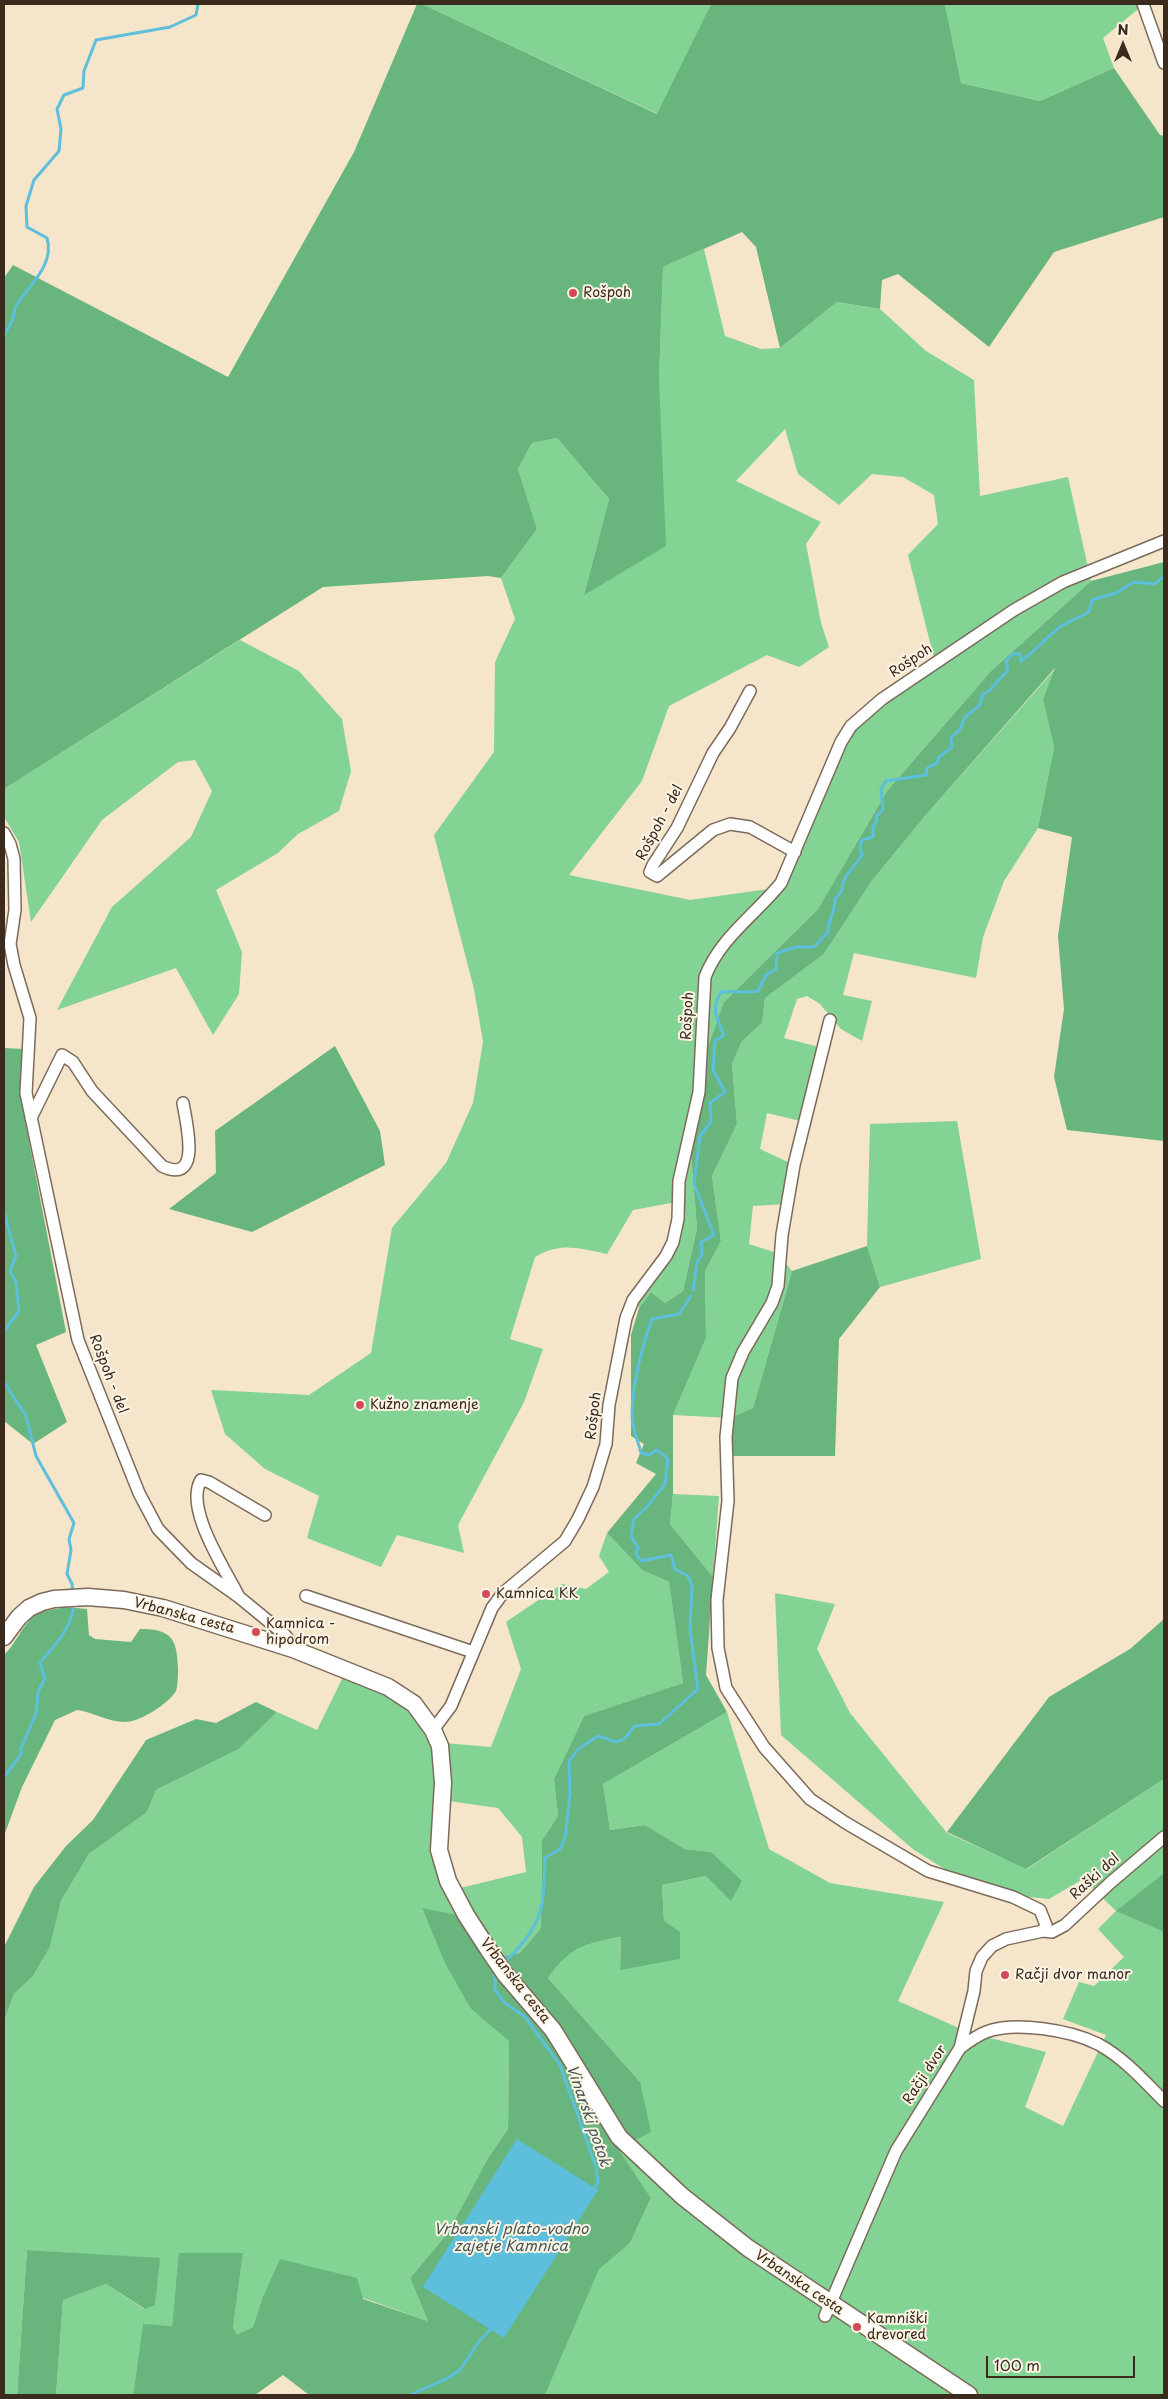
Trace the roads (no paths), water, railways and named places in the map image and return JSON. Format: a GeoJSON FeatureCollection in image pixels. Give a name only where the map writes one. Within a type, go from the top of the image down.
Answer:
{"type":"FeatureCollection","features":[{"type":"Feature","properties":{"kind":"street"},"geometry":{"type":"LineString","coordinates":[[1143,4],[1164,63]]}},
{"type":"Feature","properties":{"kind":"street","name":"Rošpoh"},"geometry":{"type":"LineString","coordinates":[[433,1730],[451,1706],[486,1621],[498,1601],[565,1541],[587,1501],[606,1444],[609,1405],[626,1318],[632,1300],[666,1256],[678,1219],[679,1181],[699,1092],[705,977],[712,960],[725,941],[765,903],[781,883],[841,742],[851,726],[870,709],[1014,610],[1063,582],[1164,541]]}},
{"type":"Feature","properties":{"kind":"street","name":"Rošpoh - del"},"geometry":{"type":"LineString","coordinates":[[750,691],[730,728],[713,753],[677,828],[652,865],[650,872],[657,876],[713,830],[730,824],[750,828],[795,852]]}},
{"type":"Feature","properties":{"kind":"street","name":"Rošpoh - del"},"geometry":{"type":"LineString","coordinates":[[4,834],[14,859],[16,880],[10,944],[14,965],[30,1018],[26,1093],[78,1340],[139,1493],[158,1529],[191,1563],[239,1597],[284,1634],[297,1650]]}},
{"type":"Feature","properties":{"kind":"street"},"geometry":{"type":"LineString","coordinates":[[830,1020],[794,1166],[782,1235],[778,1286],[772,1303],[743,1352],[732,1378],[726,1437],[728,1501],[717,1600],[718,1648],[726,1688],[764,1747],[810,1799],[846,1823],[928,1871],[1014,1897],[1040,1910],[1045,1917],[1046,1925],[1043,1931]]}},
{"type":"Feature","properties":{"kind":"street"},"geometry":{"type":"LineString","coordinates":[[31,1118],[62,1055],[74,1062],[92,1091],[162,1166],[173,1170],[183,1167],[188,1161],[190,1149],[183,1103]]}},
{"type":"Feature","properties":{"kind":"street","name":"Rošpoh - del"},"geometry":{"type":"LineString","coordinates":[[239,1597],[211,1544],[200,1516],[197,1486],[201,1480],[209,1482],[265,1515]]}},
{"type":"Feature","properties":{"kind":"street"},"geometry":{"type":"LineString","coordinates":[[306,1596],[473,1652]]}},
{"type":"Feature","properties":{"kind":"street","name":"Vrbanska cesta"},"geometry":{"type":"LineString","coordinates":[[4,1637],[19,1617],[29,1608],[42,1602],[62,1598],[88,1597],[124,1600],[164,1608],[297,1650],[388,1687],[414,1704],[433,1730],[440,1746],[443,1784],[439,1850],[448,1881],[466,1915],[501,1968],[553,2030],[619,2137],[646,2164],[748,2248],[828,2309],[969,2395]]}},
{"type":"Feature","properties":{"kind":"street","name":"Raški dol"},"geometry":{"type":"LineString","coordinates":[[960,2048],[974,1991],[976,1971],[982,1958],[992,1946],[1006,1939],[1043,1931],[1052,1932],[1065,1925],[1164,1837]]}},
{"type":"Feature","properties":{"kind":"street","name":"Račji dvor"},"geometry":{"type":"LineString","coordinates":[[828,2309],[896,2151],[960,2048],[974,2037],[1005,2028],[1054,2031],[1099,2045],[1119,2058],[1164,2102]]}},
{"type":"Feature","properties":{"kind":"water","name":"Vrbanski plato-vodno zajetje Kamnica"},"geometry":{"type":"Polygon","coordinates":[[[517,2139],[598,2190],[504,2338],[423,2287],[517,2139]]]}},
{"type":"Feature","properties":{"kind":"waterway"},"geometry":{"type":"LineString","coordinates":[[4,338],[12,321],[16,306],[39,274],[47,257],[47,238],[27,227],[26,206],[34,180],[59,151],[61,129],[57,109],[64,95],[83,88],[84,71],[96,40],[170,27],[196,15],[198,4]]}},
{"type":"Feature","properties":{"kind":"waterway","name":"Vinarski potok"},"geometry":{"type":"LineString","coordinates":[[693,1290],[697,1262],[702,1255],[701,1242],[714,1235],[694,1184],[700,1136],[711,1122],[710,1103],[725,1092],[713,1070],[715,1041],[724,1035],[715,1009],[721,992],[758,991],[766,975],[776,969],[777,953],[796,947],[814,947],[828,932],[835,899],[842,890],[846,876],[862,855],[860,847],[862,840],[873,837],[873,826],[877,821],[876,817],[883,809],[881,789],[886,781],[926,775],[927,768],[937,763],[939,757],[952,747],[951,738],[960,729],[965,717],[980,705],[982,695],[989,691],[1008,670],[1006,661],[1013,654],[1020,654],[1021,661],[1060,627],[1089,612],[1092,600],[1116,593],[1134,582],[1155,584],[1164,576]]}},
{"type":"Feature","properties":{"kind":"waterway"},"geometry":{"type":"LineString","coordinates":[[4,1212],[16,1256],[10,1271],[16,1282],[19,1311],[4,1331]]}},
{"type":"Feature","properties":{"kind":"waterway","name":"Vinarski potok"},"geometry":{"type":"LineString","coordinates":[[503,1962],[526,1939],[539,1916],[543,1897],[545,1858],[560,1849],[565,1838],[570,1794],[569,1762],[578,1749],[598,1736],[617,1742],[625,1738],[635,1726],[659,1724],[698,1689],[690,1630],[692,1585],[688,1576],[675,1569],[671,1555],[641,1561],[636,1554],[638,1548],[631,1536],[634,1519],[646,1508],[665,1484],[668,1459],[657,1450],[649,1455],[641,1453],[634,1429],[632,1404],[641,1354],[652,1319],[679,1314],[691,1296]]}},
{"type":"Feature","properties":{"kind":"waterway"},"geometry":{"type":"LineString","coordinates":[[4,1382],[26,1416],[36,1456],[74,1523],[69,1539],[71,1550],[67,1574],[72,1584],[73,1594]]}},
{"type":"Feature","properties":{"kind":"waterway"},"geometry":{"type":"LineString","coordinates":[[4,1777],[21,1754],[21,1748],[36,1714],[38,1692],[45,1678],[40,1663],[65,1631],[73,1609]]}},
{"type":"Feature","properties":{"kind":"waterway","name":"Vinarski potok"},"geometry":{"type":"LineString","coordinates":[[495,1970],[495,1990],[505,2003],[525,2017],[560,2065],[596,2167],[598,2183],[593,2190]]}},
{"type":"Feature","properties":{"kind":"waterway","name":"Vinarski potok"},"geometry":{"type":"LineString","coordinates":[[410,2395],[448,2378],[460,2370],[480,2340],[492,2328]]}},
{"type":"Feature","properties":{"kind":"place","name":"Rošpoh"},"geometry":{"type":"Point","coordinates":[573,293]}},
{"type":"Feature","properties":{"kind":"place","name":"Kužno znamenje"},"geometry":{"type":"Point","coordinates":[360,1405]}},
{"type":"Feature","properties":{"kind":"place","name":"Kamnica KK"},"geometry":{"type":"Point","coordinates":[486,1594]}},
{"type":"Feature","properties":{"kind":"place","name":"Kamnica - hipodrom"},"geometry":{"type":"Point","coordinates":[256,1632]}},
{"type":"Feature","properties":{"kind":"place","name":"Račji dvor manor"},"geometry":{"type":"Point","coordinates":[1005,1975]}},
{"type":"Feature","properties":{"kind":"place","name":"Kamniški drevored"},"geometry":{"type":"Point","coordinates":[857,2327]}}]}
